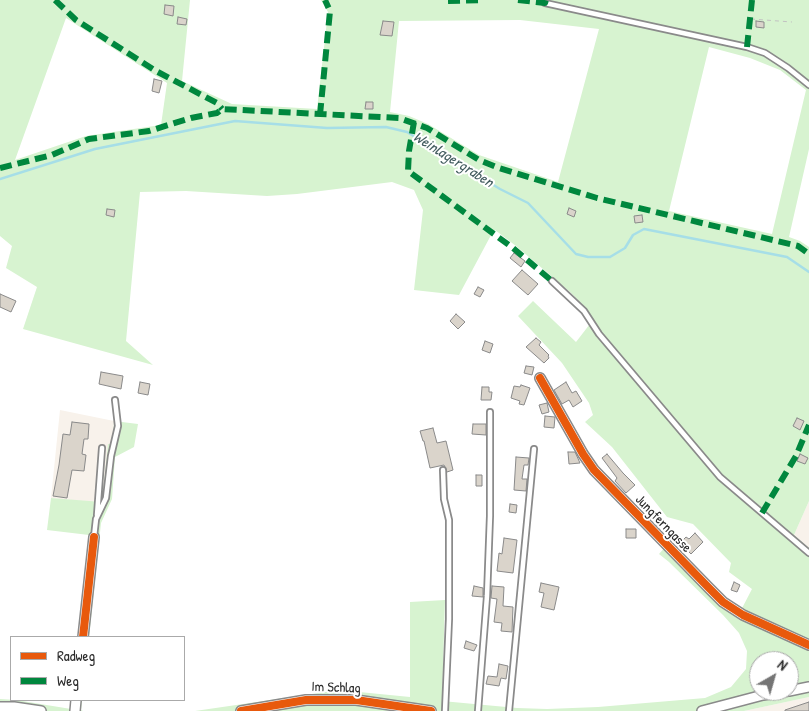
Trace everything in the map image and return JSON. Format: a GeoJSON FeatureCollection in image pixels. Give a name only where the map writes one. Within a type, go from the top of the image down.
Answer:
{"type":"FeatureCollection","features":[{"type":"Feature","properties":{"kind":"street","name":"Jungferngasse"},"geometry":{"type":"LineString","coordinates":[[540,378],[594,470],[723,602],[743,615],[809,645]]}},
{"type":"Feature","properties":{"kind":"street"},"geometry":{"type":"LineString","coordinates":[[83,636],[94,537]]}},
{"type":"Feature","properties":{"kind":"street"},"geometry":{"type":"LineString","coordinates":[[702,711],[749,699]]}},
{"type":"Feature","properties":{"kind":"street","name":"Im Schlag"},"geometry":{"type":"LineString","coordinates":[[241,711],[306,700],[356,700],[431,711]]}},
{"type":"Feature","properties":{"kind":"street"},"geometry":{"type":"LineString","coordinates":[[0,707],[41,711]]}},
{"type":"Feature","properties":{"kind":"lane"},"geometry":{"type":"LineString","coordinates":[[545,3],[747,47],[765,53],[809,85]]}},
{"type":"Feature","properties":{"kind":"lane"},"geometry":{"type":"LineString","coordinates":[[552,281],[584,311],[599,334],[720,477],[809,553]]}},
{"type":"Feature","properties":{"kind":"lane"},"geometry":{"type":"LineString","coordinates":[[96,519],[106,498],[111,456],[118,426],[115,400]]}},
{"type":"Feature","properties":{"kind":"lane"},"geometry":{"type":"LineString","coordinates":[[478,711],[487,596],[490,516],[490,412]]}},
{"type":"Feature","properties":{"kind":"lane"},"geometry":{"type":"LineString","coordinates":[[94,537],[102,448]]}},
{"type":"Feature","properties":{"kind":"lane"},"geometry":{"type":"LineString","coordinates":[[509,711],[534,449]]}},
{"type":"Feature","properties":{"kind":"lane"},"geometry":{"type":"LineString","coordinates":[[443,470],[444,499],[449,520],[449,619],[445,711]]}},
{"type":"Feature","properties":{"kind":"path"},"geometry":{"type":"LineString","coordinates":[[751,18],[792,22]]}},
{"type":"Feature","properties":{"kind":"shaded area"},"geometry":{"type":"Polygon","coordinates":[[[60,410],[114,421],[113,444],[108,445],[102,503],[51,498],[60,410]]]}},
{"type":"Feature","properties":{"kind":"shaded area"},"geometry":{"type":"Polygon","coordinates":[[[809,501],[809,548],[794,535],[809,501]]]}},
{"type":"Feature","properties":{"kind":"shaded area"},"geometry":{"type":"Polygon","coordinates":[[[809,697],[809,711],[744,711],[790,701],[799,701],[799,699],[809,697]]]}},
{"type":"Feature","properties":{"kind":"green space"},"geometry":{"type":"Polygon","coordinates":[[[0,0],[190,0],[182,81],[232,104],[317,109],[328,12],[321,0],[809,0],[809,149],[789,237],[809,247],[809,501],[794,535],[809,548],[809,697],[799,699],[799,651],[749,651],[749,701],[790,701],[744,711],[195,711],[339,690],[410,697],[410,602],[445,600],[442,701],[547,709],[598,707],[705,698],[731,687],[746,669],[747,651],[739,633],[723,615],[659,554],[666,546],[739,614],[752,589],[729,572],[731,563],[693,524],[667,517],[612,447],[585,422],[593,415],[589,403],[562,363],[518,316],[533,301],[576,342],[593,320],[585,307],[570,292],[495,230],[459,295],[414,290],[423,210],[414,190],[392,182],[267,196],[186,191],[140,192],[126,341],[153,365],[23,329],[37,287],[6,268],[12,246],[0,236],[0,0]],[[66,18],[15,160],[86,136],[161,125],[167,83],[66,18]],[[520,20],[399,21],[390,112],[409,116],[428,124],[479,155],[558,182],[599,29],[520,20]],[[709,47],[669,211],[772,234],[806,90],[780,70],[750,58],[709,47]]]}},
{"type":"Feature","properties":{"kind":"green space"},"geometry":{"type":"Polygon","coordinates":[[[114,421],[138,424],[134,447],[115,457],[112,499],[101,523],[89,636],[79,636],[89,535],[47,530],[51,498],[102,502],[108,444],[113,444],[114,421]]]}},
{"type":"Feature","properties":{"kind":"green space"},"geometry":{"type":"Polygon","coordinates":[[[0,699],[71,709],[72,701],[82,701],[81,710],[83,711],[0,711],[0,699]]]}},
{"type":"Feature","properties":{"kind":"building"},"geometry":{"type":"Polygon","coordinates":[[[165,5],[174,6],[173,16],[164,14],[165,5]]]}},
{"type":"Feature","properties":{"kind":"building"},"geometry":{"type":"Polygon","coordinates":[[[178,17],[187,19],[186,25],[177,24],[178,17]]]}},
{"type":"Feature","properties":{"kind":"building"},"geometry":{"type":"Polygon","coordinates":[[[383,21],[394,22],[392,36],[380,35],[383,21]]]}},
{"type":"Feature","properties":{"kind":"building"},"geometry":{"type":"Polygon","coordinates":[[[756,21],[764,22],[764,28],[756,27],[756,21]]]}},
{"type":"Feature","properties":{"kind":"building"},"geometry":{"type":"Polygon","coordinates":[[[154,79],[162,81],[159,93],[152,91],[154,79]]]}},
{"type":"Feature","properties":{"kind":"building"},"geometry":{"type":"Polygon","coordinates":[[[366,102],[373,102],[373,109],[365,109],[366,102]]]}},
{"type":"Feature","properties":{"kind":"building"},"geometry":{"type":"Polygon","coordinates":[[[569,208],[576,211],[574,217],[567,214],[569,208]]]}},
{"type":"Feature","properties":{"kind":"building"},"geometry":{"type":"Polygon","coordinates":[[[107,209],[115,210],[114,217],[106,215],[107,209]]]}},
{"type":"Feature","properties":{"kind":"building"},"geometry":{"type":"Polygon","coordinates":[[[642,215],[643,222],[635,223],[634,216],[642,215]]]}},
{"type":"Feature","properties":{"kind":"building"},"geometry":{"type":"Polygon","coordinates":[[[514,253],[525,261],[521,267],[510,258],[514,253]]]}},
{"type":"Feature","properties":{"kind":"building"},"geometry":{"type":"Polygon","coordinates":[[[522,270],[538,284],[528,295],[512,281],[522,270]]]}},
{"type":"Feature","properties":{"kind":"building"},"geometry":{"type":"Polygon","coordinates":[[[478,287],[484,290],[480,297],[474,294],[478,287]]]}},
{"type":"Feature","properties":{"kind":"building"},"geometry":{"type":"Polygon","coordinates":[[[0,294],[16,301],[11,312],[0,307],[0,294]]]}},
{"type":"Feature","properties":{"kind":"building"},"geometry":{"type":"Polygon","coordinates":[[[456,314],[465,322],[458,329],[450,321],[456,314]]]}},
{"type":"Feature","properties":{"kind":"building"},"geometry":{"type":"Polygon","coordinates":[[[536,338],[541,342],[539,345],[549,355],[549,358],[544,363],[526,347],[536,338]]]}},
{"type":"Feature","properties":{"kind":"building"},"geometry":{"type":"Polygon","coordinates":[[[485,341],[493,344],[490,353],[482,350],[485,341]]]}},
{"type":"Feature","properties":{"kind":"building"},"geometry":{"type":"Polygon","coordinates":[[[526,366],[534,367],[532,375],[524,373],[526,366]]]}},
{"type":"Feature","properties":{"kind":"building"},"geometry":{"type":"Polygon","coordinates":[[[101,372],[123,376],[121,389],[99,384],[101,372]]]}},
{"type":"Feature","properties":{"kind":"building"},"geometry":{"type":"Polygon","coordinates":[[[140,382],[150,384],[148,395],[138,393],[140,382]]]}},
{"type":"Feature","properties":{"kind":"building"},"geometry":{"type":"Polygon","coordinates":[[[566,382],[572,393],[576,391],[582,401],[573,407],[569,400],[562,404],[554,390],[566,382]]]}},
{"type":"Feature","properties":{"kind":"building"},"geometry":{"type":"Polygon","coordinates":[[[521,385],[530,388],[524,405],[519,404],[520,401],[511,398],[514,386],[520,387],[521,385]]]}},
{"type":"Feature","properties":{"kind":"building"},"geometry":{"type":"Polygon","coordinates":[[[482,387],[489,387],[489,392],[492,392],[491,400],[481,400],[482,387]]]}},
{"type":"Feature","properties":{"kind":"building"},"geometry":{"type":"Polygon","coordinates":[[[547,403],[549,412],[542,414],[539,405],[547,403]]]}},
{"type":"Feature","properties":{"kind":"building"},"geometry":{"type":"Polygon","coordinates":[[[545,416],[555,417],[554,428],[544,427],[545,416]]]}},
{"type":"Feature","properties":{"kind":"building"},"geometry":{"type":"Polygon","coordinates":[[[797,418],[804,421],[800,430],[793,426],[797,418]]]}},
{"type":"Feature","properties":{"kind":"building"},"geometry":{"type":"Polygon","coordinates":[[[72,422],[89,424],[88,439],[84,439],[82,454],[86,455],[84,471],[72,470],[67,498],[53,496],[63,434],[70,435],[72,422]]]}},
{"type":"Feature","properties":{"kind":"building"},"geometry":{"type":"Polygon","coordinates":[[[473,424],[486,424],[486,435],[472,434],[473,424]]]}},
{"type":"Feature","properties":{"kind":"building"},"geometry":{"type":"Polygon","coordinates":[[[433,428],[437,443],[446,441],[453,470],[447,472],[444,465],[430,468],[420,431],[433,428]]]}},
{"type":"Feature","properties":{"kind":"building"},"geometry":{"type":"Polygon","coordinates":[[[568,452],[575,452],[580,463],[569,464],[568,452]]]}},
{"type":"Feature","properties":{"kind":"building"},"geometry":{"type":"Polygon","coordinates":[[[607,454],[635,485],[626,493],[615,481],[617,478],[602,458],[607,454]]]}},
{"type":"Feature","properties":{"kind":"building"},"geometry":{"type":"Polygon","coordinates":[[[800,454],[808,458],[805,464],[797,461],[800,454]]]}},
{"type":"Feature","properties":{"kind":"building"},"geometry":{"type":"Polygon","coordinates":[[[516,457],[529,458],[528,465],[524,465],[522,479],[527,479],[526,491],[514,490],[516,457]]]}},
{"type":"Feature","properties":{"kind":"building"},"geometry":{"type":"Polygon","coordinates":[[[476,475],[482,475],[482,486],[476,486],[476,475]]]}},
{"type":"Feature","properties":{"kind":"building"},"geometry":{"type":"Polygon","coordinates":[[[510,504],[517,505],[516,513],[509,512],[510,504]]]}},
{"type":"Feature","properties":{"kind":"building"},"geometry":{"type":"Polygon","coordinates":[[[626,529],[636,529],[636,538],[626,538],[626,529]]]}},
{"type":"Feature","properties":{"kind":"building"},"geometry":{"type":"Polygon","coordinates":[[[695,533],[703,542],[691,554],[680,543],[686,537],[689,539],[695,533]]]}},
{"type":"Feature","properties":{"kind":"building"},"geometry":{"type":"Polygon","coordinates":[[[504,538],[517,540],[513,573],[497,571],[499,553],[502,554],[504,538]]]}},
{"type":"Feature","properties":{"kind":"building"},"geometry":{"type":"Polygon","coordinates":[[[734,582],[740,585],[737,592],[731,590],[734,582]]]}},
{"type":"Feature","properties":{"kind":"building"},"geometry":{"type":"Polygon","coordinates":[[[541,583],[559,587],[554,610],[541,607],[544,593],[539,592],[541,583]]]}},
{"type":"Feature","properties":{"kind":"building"},"geometry":{"type":"Polygon","coordinates":[[[474,586],[483,588],[483,597],[472,596],[474,586]]]}},
{"type":"Feature","properties":{"kind":"building"},"geometry":{"type":"Polygon","coordinates":[[[492,586],[504,587],[503,606],[513,607],[512,632],[501,631],[502,623],[494,622],[497,599],[491,598],[492,586]]]}},
{"type":"Feature","properties":{"kind":"building"},"geometry":{"type":"Polygon","coordinates":[[[466,641],[477,645],[474,651],[464,648],[466,641]]]}},
{"type":"Feature","properties":{"kind":"building"},"geometry":{"type":"Polygon","coordinates":[[[499,664],[508,666],[506,679],[501,678],[499,686],[486,684],[488,676],[497,677],[499,664]]]}},
{"type":"Feature","properties":{"kind":"building"},"geometry":{"type":"Polygon","coordinates":[[[809,702],[809,711],[785,711],[785,710],[809,702]]]}},
{"type":"Feature","properties":{"kind":"waterway","name":"Weinlagergraben"},"geometry":{"type":"LineString","coordinates":[[0,179],[95,149],[235,121],[327,128],[386,127],[407,132],[500,189],[528,203],[576,254],[588,257],[610,257],[625,248],[633,235],[644,229],[787,257],[809,272]]}},
{"type":"Feature","properties":{"kind":"marked path"},"geometry":{"type":"LineString","coordinates":[[55,0],[76,20],[156,71],[217,103],[222,109]]}},
{"type":"Feature","properties":{"kind":"marked path"},"geometry":{"type":"LineString","coordinates":[[320,115],[330,11],[325,0]]}},
{"type":"Feature","properties":{"kind":"marked path"},"geometry":{"type":"LineString","coordinates":[[448,1],[484,0]]}},
{"type":"Feature","properties":{"kind":"marked path"},"geometry":{"type":"LineString","coordinates":[[518,0],[545,3],[546,0]]}},
{"type":"Feature","properties":{"kind":"marked path"},"geometry":{"type":"LineString","coordinates":[[747,47],[752,0]]}},
{"type":"Feature","properties":{"kind":"marked path"},"geometry":{"type":"LineString","coordinates":[[0,168],[52,155],[89,139],[149,131],[191,118],[217,113],[222,109],[399,118],[427,128],[479,160],[499,168],[597,198],[798,246],[809,254]]}},
{"type":"Feature","properties":{"kind":"marked path"},"geometry":{"type":"LineString","coordinates":[[414,122],[408,171],[513,248],[552,281]]}},
{"type":"Feature","properties":{"kind":"marked path"},"geometry":{"type":"LineString","coordinates":[[762,513],[796,456],[809,425]]}},
{"type":"Feature","properties":{"kind":"cycle path"},"geometry":{"type":"LineString","coordinates":[[540,378],[594,470],[723,602],[743,615],[809,645]]}},
{"type":"Feature","properties":{"kind":"cycle path"},"geometry":{"type":"LineString","coordinates":[[83,636],[94,537]]}},
{"type":"Feature","properties":{"kind":"cycle path"},"geometry":{"type":"LineString","coordinates":[[241,711],[306,700],[356,700],[431,711]]}}]}
